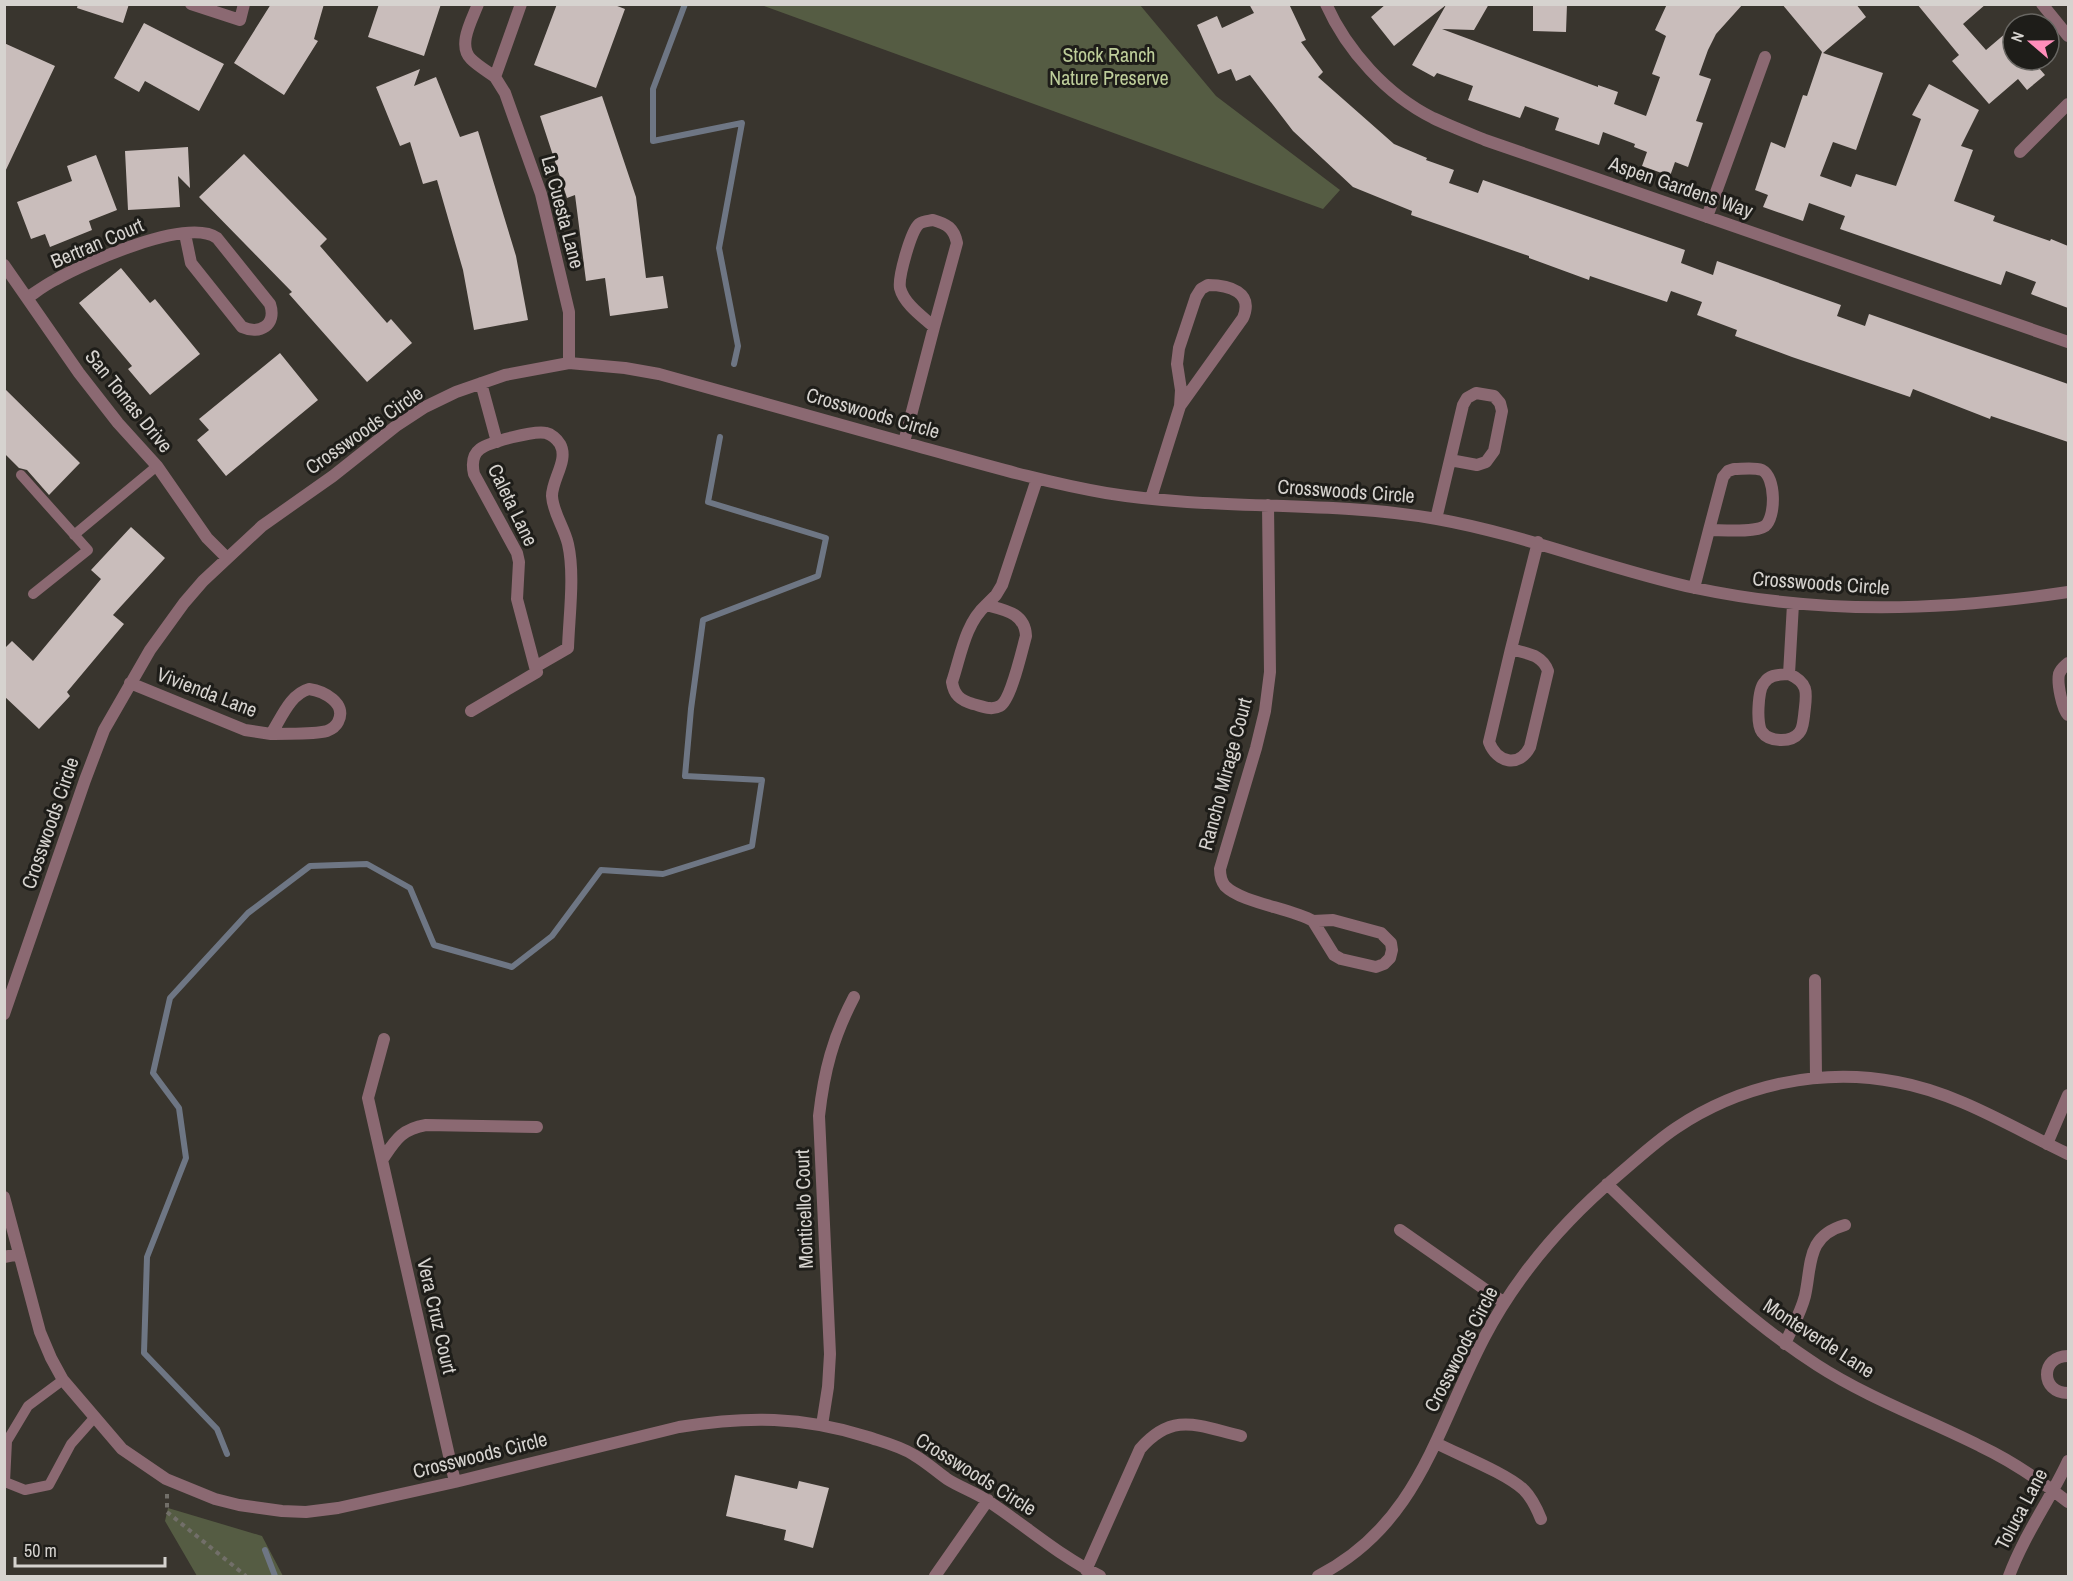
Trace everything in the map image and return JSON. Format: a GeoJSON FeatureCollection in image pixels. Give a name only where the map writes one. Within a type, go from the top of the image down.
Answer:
{"type":"FeatureCollection","features":[{"type":"Feature","properties":{"kind":"street"},"geometry":{"type":"LineString","coordinates":[[191,4],[240,20],[244,4]]}},
{"type":"Feature","properties":{"kind":"street","name":"La Cuesta Lane"},"geometry":{"type":"LineString","coordinates":[[478,4],[465,42],[466,50],[470,58],[495,77],[505,93],[542,194],[568,312],[569,363]]}},
{"type":"Feature","properties":{"kind":"street"},"geometry":{"type":"LineString","coordinates":[[495,77],[521,4]]}},
{"type":"Feature","properties":{"kind":"street","name":"Aspen Gardens Way"},"geometry":{"type":"LineString","coordinates":[[1326,4],[1334,21],[1361,60],[1390,90],[1432,118],[1485,140],[2068,342]]}},
{"type":"Feature","properties":{"kind":"street"},"geometry":{"type":"LineString","coordinates":[[2042,4],[2068,36]]}},
{"type":"Feature","properties":{"kind":"street"},"geometry":{"type":"LineString","coordinates":[[1707,217],[1765,57]]}},
{"type":"Feature","properties":{"kind":"street"},"geometry":{"type":"LineString","coordinates":[[2020,152],[2068,104]]}},
{"type":"Feature","properties":{"kind":"street"},"geometry":{"type":"LineString","coordinates":[[904,442],[957,243],[951,228],[933,220],[924,222],[914,231],[900,287],[906,300],[934,327]]}},
{"type":"Feature","properties":{"kind":"street","name":"Bertran Court"},"geometry":{"type":"LineString","coordinates":[[27,298],[55,280],[134,245],[151,239],[185,234],[211,233],[218,238],[270,304],[271,318],[268,324],[259,330],[250,331],[242,327],[191,264],[185,234]]}},
{"type":"Feature","properties":{"kind":"street","name":"San Tomas Drive"},"geometry":{"type":"LineString","coordinates":[[4,265],[79,373],[118,423],[157,466],[207,538],[227,558]]}},
{"type":"Feature","properties":{"kind":"street"},"geometry":{"type":"LineString","coordinates":[[1151,498],[1179,406],[1181,390],[1177,364],[1179,348],[1196,297],[1208,285],[1234,290],[1241,294],[1246,303],[1243,318],[1179,406]]}},
{"type":"Feature","properties":{"kind":"street","name":"Crosswoods Circle"},"geometry":{"type":"LineString","coordinates":[[4,1014],[8,988],[104,730],[150,650],[184,603],[227,558],[262,526],[333,476],[396,426],[425,407],[505,375],[569,363],[625,368],[659,374],[1037,479],[1107,493],[1151,498],[1214,504],[1326,506],[1376,510],[1436,519],[1538,542],[1646,576],[1694,588],[1793,603],[1904,608],[1969,605],[2068,592]]}},
{"type":"Feature","properties":{"kind":"street","name":"Caleta Lane"},"geometry":{"type":"LineString","coordinates":[[481,383],[497,442]]}},
{"type":"Feature","properties":{"kind":"street"},"geometry":{"type":"LineString","coordinates":[[1436,519],[1463,405],[1467,398],[1476,393],[1494,396],[1503,411],[1491,456],[1486,462],[1477,465],[1450,460]]}},
{"type":"Feature","properties":{"kind":"street","name":"Caleta Lane"},"geometry":{"type":"LineString","coordinates":[[471,711],[537,672],[535,668],[517,599],[519,562],[517,553],[474,474],[472,465],[478,450],[497,442],[537,432],[554,436],[563,452],[554,484],[553,505],[567,541],[570,561],[567,648],[535,668]]}},
{"type":"Feature","properties":{"kind":"street"},"geometry":{"type":"LineString","coordinates":[[1694,588],[1709,530],[1723,477],[1728,471],[1734,469],[1755,469],[1767,474],[1772,483],[1772,514],[1767,525],[1757,530],[1709,530]]}},
{"type":"Feature","properties":{"kind":"street"},"geometry":{"type":"LineString","coordinates":[[986,605],[1013,613],[1020,618],[1026,628],[1026,636],[1007,698],[998,707],[989,709],[957,697],[952,682],[970,626],[977,614],[986,605],[996,596],[1002,585],[1037,479]]}},
{"type":"Feature","properties":{"kind":"street","name":"Rancho Mirage Court"},"geometry":{"type":"LineString","coordinates":[[1268,505],[1270,672],[1265,711],[1220,869],[1220,877],[1224,885],[1235,893],[1313,921],[1342,921],[1381,933],[1391,943],[1390,958],[1384,964],[1376,967],[1334,955],[1313,921]]}},
{"type":"Feature","properties":{"kind":"street"},"geometry":{"type":"LineString","coordinates":[[1511,649],[1539,657],[1548,670],[1530,747],[1526,755],[1510,760],[1498,757],[1492,751],[1489,742],[1511,649],[1538,542]]}},
{"type":"Feature","properties":{"kind":"street"},"geometry":{"type":"LineString","coordinates":[[1789,674],[1793,603]]}},
{"type":"Feature","properties":{"kind":"street"},"geometry":{"type":"LineString","coordinates":[[2068,663],[2062,668],[2059,676],[2062,706],[2068,716]]}},
{"type":"Feature","properties":{"kind":"street"},"geometry":{"type":"LineString","coordinates":[[1789,674],[1802,681],[1805,687],[1803,727],[1799,734],[1791,739],[1774,739],[1761,732],[1758,723],[1761,689],[1764,682],[1772,676],[1789,674]]}},
{"type":"Feature","properties":{"kind":"street","name":"Vivienda Lane"},"geometry":{"type":"LineString","coordinates":[[130,683],[245,730],[271,734],[331,729],[337,724],[340,716],[339,706],[331,697],[318,690],[301,691],[271,734]]}},
{"type":"Feature","properties":{"kind":"street"},"geometry":{"type":"LineString","coordinates":[[1815,980],[1816,1078]]}},
{"type":"Feature","properties":{"kind":"street","name":"Monticello Court"},"geometry":{"type":"LineString","coordinates":[[822,1425],[830,1354],[819,1116],[823,1082],[831,1048],[843,1016],[854,997]]}},
{"type":"Feature","properties":{"kind":"street","name":"Vera Cruz Court"},"geometry":{"type":"LineString","coordinates":[[384,1040],[368,1098],[455,1482]]}},
{"type":"Feature","properties":{"kind":"street","name":"Crosswoods Circle"},"geometry":{"type":"LineString","coordinates":[[1318,1576],[1349,1558],[1387,1524],[1416,1483],[1503,1302],[1552,1238],[1607,1184],[1659,1141],[1702,1112],[1730,1099],[1790,1081],[1867,1077],[1928,1089],[1957,1100],[2068,1155]]}},
{"type":"Feature","properties":{"kind":"street"},"geometry":{"type":"LineString","coordinates":[[2047,1144],[2068,1095]]}},
{"type":"Feature","properties":{"kind":"street"},"geometry":{"type":"LineString","coordinates":[[382,1160],[399,1136],[413,1127],[426,1125],[537,1127]]}},
{"type":"Feature","properties":{"kind":"street","name":"Monteverde Lane"},"geometry":{"type":"LineString","coordinates":[[1607,1184],[1704,1278],[1785,1344],[1871,1396],[1983,1447],[2030,1474],[2068,1502]]}},
{"type":"Feature","properties":{"kind":"street","name":"Crosswoods Circle"},"geometry":{"type":"LineString","coordinates":[[4,1197],[7,1219],[40,1332],[63,1380],[122,1449],[166,1479],[214,1499],[273,1510],[306,1512],[339,1508],[455,1482],[646,1434],[697,1424],[752,1418],[822,1425],[888,1443],[914,1454],[948,1479],[988,1500],[1086,1569],[1100,1576]]}},
{"type":"Feature","properties":{"kind":"street"},"geometry":{"type":"LineString","coordinates":[[1785,1344],[1804,1298],[1816,1245],[1822,1236],[1845,1225]]}},
{"type":"Feature","properties":{"kind":"street"},"geometry":{"type":"LineString","coordinates":[[1400,1230],[1503,1302]]}},
{"type":"Feature","properties":{"kind":"street"},"geometry":{"type":"LineString","coordinates":[[4,1257],[19,1254]]}},
{"type":"Feature","properties":{"kind":"street"},"geometry":{"type":"LineString","coordinates":[[2068,1356],[2056,1358],[2047,1374],[2050,1385],[2054,1389],[2060,1393],[2068,1393]]}},
{"type":"Feature","properties":{"kind":"street"},"geometry":{"type":"LineString","coordinates":[[1086,1569],[1140,1449],[1150,1437],[1162,1429],[1190,1424],[1241,1436]]}},
{"type":"Feature","properties":{"kind":"street"},"geometry":{"type":"LineString","coordinates":[[1436,1443],[1510,1480],[1525,1491],[1536,1506],[1541,1519]]}},
{"type":"Feature","properties":{"kind":"street","name":"Toluca Lane"},"geometry":{"type":"LineString","coordinates":[[2010,1576],[2030,1529],[2054,1491],[2068,1461]]}},
{"type":"Feature","properties":{"kind":"street"},"geometry":{"type":"LineString","coordinates":[[935,1576],[988,1500]]}},
{"type":"Feature","properties":{"kind":"lane"},"geometry":{"type":"LineString","coordinates":[[74,535],[157,466]]}},
{"type":"Feature","properties":{"kind":"lane"},"geometry":{"type":"LineString","coordinates":[[21,475],[88,550],[33,594]]}},
{"type":"Feature","properties":{"kind":"lane"},"geometry":{"type":"LineString","coordinates":[[63,1380],[28,1406],[7,1441],[5,1483],[25,1490],[49,1485],[71,1444],[94,1418]]}},
{"type":"Feature","properties":{"kind":"path"},"geometry":{"type":"LineString","coordinates":[[167,1512],[246,1576]]}},
{"type":"Feature","properties":{"kind":"green space","name":"Stock Ranch Nature Preserve"},"geometry":{"type":"Polygon","coordinates":[[[761,5],[1140,5],[1216,96],[1340,190],[1323,209],[761,5]]]}},
{"type":"Feature","properties":{"kind":"green space"},"geometry":{"type":"Polygon","coordinates":[[[168,1508],[262,1536],[283,1576],[197,1576],[165,1521],[168,1508]]]}},
{"type":"Feature","properties":{"kind":"building"},"geometry":{"type":"Polygon","coordinates":[[[78,4],[129,4],[123,23],[77,8],[78,4]]]}},
{"type":"Feature","properties":{"kind":"building"},"geometry":{"type":"Polygon","coordinates":[[[271,4],[324,4],[314,39],[318,41],[284,95],[234,63],[271,4]]]}},
{"type":"Feature","properties":{"kind":"building"},"geometry":{"type":"Polygon","coordinates":[[[379,4],[441,4],[424,56],[368,37],[379,4]]]}},
{"type":"Feature","properties":{"kind":"building"},"geometry":{"type":"Polygon","coordinates":[[[557,4],[612,4],[625,9],[596,88],[534,65],[557,4]]]}},
{"type":"Feature","properties":{"kind":"building"},"geometry":{"type":"Polygon","coordinates":[[[1249,4],[1289,4],[1306,40],[1301,42],[1323,72],[1318,77],[1394,144],[1427,158],[1426,160],[1454,170],[1449,183],[1478,193],[1483,180],[1685,250],[1681,263],[1713,275],[1717,261],[1841,305],[1837,316],[1865,326],[1869,314],[2068,384],[2068,442],[1991,416],[1990,419],[1913,389],[1910,397],[1792,357],[1735,336],[1737,330],[1697,315],[1702,302],[1671,291],[1667,302],[1590,276],[1589,280],[1529,258],[1529,256],[1411,215],[1412,211],[1353,187],[1293,131],[1250,75],[1236,81],[1231,69],[1218,74],[1197,25],[1217,16],[1222,28],[1254,13],[1249,4]]]}},
{"type":"Feature","properties":{"kind":"building"},"geometry":{"type":"Polygon","coordinates":[[[1386,4],[1489,4],[1474,30],[1442,29],[1598,87],[1598,85],[1618,92],[1614,104],[1646,116],[1660,77],[1652,74],[1666,36],[1655,30],[1667,4],[1743,4],[1716,34],[1708,50],[1699,75],[1711,79],[1696,121],[1703,123],[1688,167],[1675,162],[1670,176],[1642,166],[1647,152],[1634,147],[1635,144],[1603,132],[1599,145],[1555,130],[1559,118],[1525,106],[1520,118],[1468,100],[1473,86],[1437,73],[1434,77],[1412,65],[1446,5],[1394,46],[1371,17],[1386,4]]]}},
{"type":"Feature","properties":{"kind":"building"},"geometry":{"type":"Polygon","coordinates":[[[1533,4],[1567,4],[1566,32],[1533,31],[1533,4]]]}},
{"type":"Feature","properties":{"kind":"building"},"geometry":{"type":"Polygon","coordinates":[[[1782,4],[1856,4],[1866,17],[1823,53],[1883,73],[1856,150],[1833,142],[1820,176],[1851,187],[1856,174],[1896,186],[1921,119],[1912,115],[1929,84],[1979,110],[1961,146],[1973,150],[1954,201],[1995,216],[1993,221],[2068,246],[2068,308],[2031,294],[2036,282],[2006,271],[2001,285],[1840,229],[1845,216],[1809,203],[1803,221],[1763,207],[1768,195],[1755,190],[1771,142],[1785,148],[1803,95],[1807,96],[1822,52],[1782,4]]]}},
{"type":"Feature","properties":{"kind":"building"},"geometry":{"type":"Polygon","coordinates":[[[1917,4],[1986,4],[1963,24],[1986,50],[2001,37],[2001,72],[2042,72],[2045,75],[2027,90],[2018,79],[1989,104],[1952,61],[1959,55],[1917,4]]]}},
{"type":"Feature","properties":{"kind":"building"},"geometry":{"type":"Polygon","coordinates":[[[144,23],[224,64],[199,111],[145,81],[139,92],[114,78],[144,23]]]}},
{"type":"Feature","properties":{"kind":"building"},"geometry":{"type":"Polygon","coordinates":[[[4,43],[55,66],[4,174],[4,43]]]}},
{"type":"Feature","properties":{"kind":"building"},"geometry":{"type":"Polygon","coordinates":[[[420,69],[414,86],[436,77],[460,137],[478,131],[516,256],[528,320],[474,330],[463,270],[437,180],[423,184],[410,142],[400,146],[376,87],[420,69]]]}},
{"type":"Feature","properties":{"kind":"building"},"geometry":{"type":"Polygon","coordinates":[[[602,96],[636,197],[646,278],[663,276],[668,308],[610,316],[605,278],[586,281],[575,195],[567,198],[540,116],[602,96]]]}},
{"type":"Feature","properties":{"kind":"building"},"geometry":{"type":"Polygon","coordinates":[[[188,147],[190,188],[178,176],[180,207],[128,210],[125,151],[188,147]]]}},
{"type":"Feature","properties":{"kind":"building"},"geometry":{"type":"Polygon","coordinates":[[[244,154],[327,239],[320,246],[387,323],[391,319],[412,343],[367,382],[289,294],[292,292],[199,197],[244,154]]]}},
{"type":"Feature","properties":{"kind":"building"},"geometry":{"type":"Polygon","coordinates":[[[96,155],[117,210],[89,221],[92,230],[50,247],[45,234],[31,239],[17,202],[72,181],[67,166],[96,155]]]}},
{"type":"Feature","properties":{"kind":"building"},"geometry":{"type":"Polygon","coordinates":[[[121,268],[150,303],[155,299],[200,354],[150,395],[128,369],[132,366],[79,303],[121,268]]]}},
{"type":"Feature","properties":{"kind":"building"},"geometry":{"type":"Polygon","coordinates":[[[280,353],[318,400],[226,476],[197,440],[209,430],[199,419],[280,353]]]}},
{"type":"Feature","properties":{"kind":"building"},"geometry":{"type":"Polygon","coordinates":[[[4,388],[80,463],[49,495],[27,470],[19,468],[4,453],[4,388]]]}},
{"type":"Feature","properties":{"kind":"building"},"geometry":{"type":"Polygon","coordinates":[[[131,527],[165,558],[113,615],[124,624],[67,692],[70,696],[39,729],[4,696],[4,649],[12,641],[33,661],[101,579],[91,570],[131,527]]]}},
{"type":"Feature","properties":{"kind":"building"},"geometry":{"type":"Polygon","coordinates":[[[735,1475],[797,1489],[799,1481],[829,1488],[813,1548],[784,1540],[786,1530],[726,1516],[735,1475]]]}},
{"type":"Feature","properties":{"kind":"waterway"},"geometry":{"type":"LineString","coordinates":[[685,4],[653,89],[653,141],[742,123],[719,248],[738,346],[734,364]]}},
{"type":"Feature","properties":{"kind":"waterway"},"geometry":{"type":"LineString","coordinates":[[227,1454],[217,1429],[144,1353],[147,1257],[186,1158],[179,1108],[153,1073],[170,998],[248,913],[310,866],[367,864],[410,888],[434,945],[512,967],[552,936],[601,870],[663,874],[752,846],[762,780],[685,776],[703,620],[818,576],[826,538],[708,502],[720,437]]}},
{"type":"Feature","properties":{"kind":"waterway"},"geometry":{"type":"LineString","coordinates":[[265,1550],[275,1576]]}}]}
